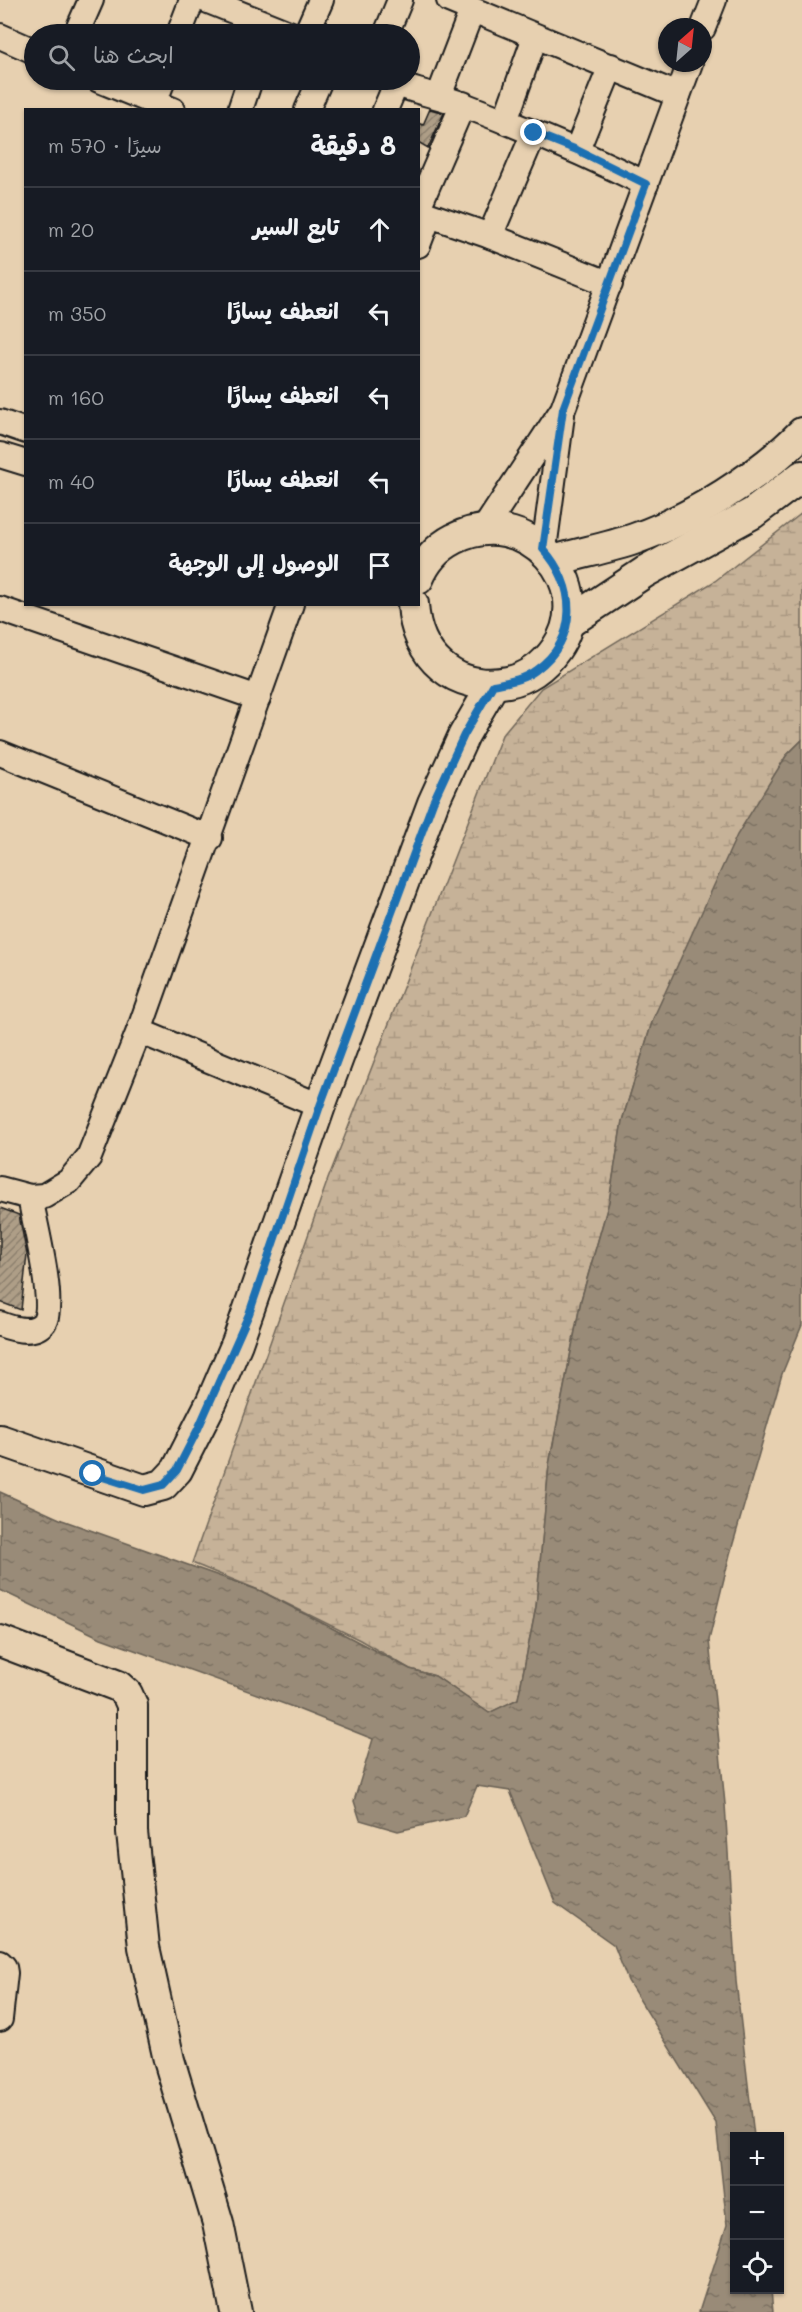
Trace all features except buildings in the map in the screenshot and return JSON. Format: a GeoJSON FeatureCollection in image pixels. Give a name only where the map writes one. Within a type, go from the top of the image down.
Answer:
{"type":"FeatureCollection","features":[{"type":"Feature","properties":{"kind":"main road"},"geometry":{"type":"LineString","coordinates":[[548,555],[634,539],[667,525],[755,473],[802,433]]}},
{"type":"Feature","properties":{"kind":"main road"},"geometry":{"type":"LineString","coordinates":[[567,622],[645,572],[753,513],[802,476]]}},
{"type":"Feature","properties":{"kind":"main road"},"geometry":{"type":"LineString","coordinates":[[418,606],[419,635],[434,660],[463,679],[493,685],[517,680],[535,671],[550,658],[561,641],[567,622],[569,601],[564,580],[548,555],[516,533],[500,530],[484,529],[464,534],[446,543],[420,581]]}},
{"type":"Feature","properties":{"kind":"main road"},"geometry":{"type":"LineString","coordinates":[[0,1440],[144,1490],[163,1485],[177,1470],[203,1420],[237,1343],[320,1106],[433,802],[464,735],[493,685]]}},
{"type":"Feature","properties":{"kind":"main road"},"geometry":{"type":"LineString","coordinates":[[0,1641],[108,1681],[127,1694],[132,1705],[132,1832],[144,1947],[169,2060],[218,2223],[236,2312]]}},
{"type":"Feature","properties":{"kind":"street"},"geometry":{"type":"LineString","coordinates":[[80,24],[91,0]]}},
{"type":"Feature","properties":{"kind":"street"},"geometry":{"type":"LineString","coordinates":[[183,24],[192,0]]}},
{"type":"Feature","properties":{"kind":"street"},"geometry":{"type":"LineString","coordinates":[[206,0],[241,7],[259,24]]}},
{"type":"Feature","properties":{"kind":"street"},"geometry":{"type":"LineString","coordinates":[[310,24],[321,0]]}},
{"type":"Feature","properties":{"kind":"street"},"geometry":{"type":"LineString","coordinates":[[390,24],[400,0]]}},
{"type":"Feature","properties":{"kind":"street"},"geometry":{"type":"LineString","coordinates":[[449,0],[678,95]]}},
{"type":"Feature","properties":{"kind":"street"},"geometry":{"type":"LineString","coordinates":[[439,96],[472,10]]}},
{"type":"Feature","properties":{"kind":"street"},"geometry":{"type":"LineString","coordinates":[[0,36],[24,47]]}},
{"type":"Feature","properties":{"kind":"street"},"geometry":{"type":"LineString","coordinates":[[505,121],[535,37]]}},
{"type":"Feature","properties":{"kind":"street"},"geometry":{"type":"LineString","coordinates":[[577,150],[611,66]]}},
{"type":"Feature","properties":{"kind":"street"},"geometry":{"type":"LineString","coordinates":[[484,529],[563,409],[687,72]]}},
{"type":"Feature","properties":{"kind":"street"},"geometry":{"type":"LineString","coordinates":[[124,90],[163,106],[163,90]]}},
{"type":"Feature","properties":{"kind":"street"},"geometry":{"type":"LineString","coordinates":[[241,108],[246,90]]}},
{"type":"Feature","properties":{"kind":"street"},"geometry":{"type":"LineString","coordinates":[[308,108],[316,90]]}},
{"type":"Feature","properties":{"kind":"street"},"geometry":{"type":"LineString","coordinates":[[386,108],[390,90]]}},
{"type":"Feature","properties":{"kind":"street"},"geometry":{"type":"LineString","coordinates":[[419,90],[577,150],[646,184]]}},
{"type":"Feature","properties":{"kind":"street"},"geometry":{"type":"LineString","coordinates":[[420,228],[422,212],[463,105]]}},
{"type":"Feature","properties":{"kind":"street"},"geometry":{"type":"LineString","coordinates":[[490,236],[534,133]]}},
{"type":"Feature","properties":{"kind":"street"},"geometry":{"type":"LineString","coordinates":[[422,212],[490,236],[610,284]]}},
{"type":"Feature","properties":{"kind":"street"},"geometry":{"type":"LineString","coordinates":[[548,555],[563,409]]}},
{"type":"Feature","properties":{"kind":"street"},"geometry":{"type":"LineString","coordinates":[[0,422],[24,430]]}},
{"type":"Feature","properties":{"kind":"street"},"geometry":{"type":"LineString","coordinates":[[0,455],[24,462]]}},
{"type":"Feature","properties":{"kind":"street"},"geometry":{"type":"LineString","coordinates":[[0,1189],[30,1197],[44,1196],[57,1189],[80,1170],[89,1157],[139,1031],[210,838],[290,606]]}},
{"type":"Feature","properties":{"kind":"street"},"geometry":{"type":"LineString","coordinates":[[0,609],[258,698]]}},
{"type":"Feature","properties":{"kind":"street"},"geometry":{"type":"LineString","coordinates":[[0,753],[210,838]]}},
{"type":"Feature","properties":{"kind":"street"},"geometry":{"type":"LineString","coordinates":[[139,1031],[320,1106]]}},
{"type":"Feature","properties":{"kind":"street"},"geometry":{"type":"LineString","coordinates":[[0,1324],[20,1330],[31,1330],[44,1321],[46,1316],[48,1296],[30,1197]]}},
{"type":"Feature","properties":{"kind":"street"},"geometry":{"type":"LineString","coordinates":[[0,1963],[5,1973],[0,2019]]}},
{"type":"Feature","properties":{"kind":"green space"},"geometry":{"type":"Polygon","coordinates":[[[802,513],[802,740],[786,756],[653,1019],[622,1121],[609,1202],[581,1300],[549,1465],[536,1607],[518,1699],[489,1713],[435,1676],[410,1669],[360,1640],[261,1591],[192,1563],[328,1179],[502,735],[541,688],[715,581],[802,513]]]}},
{"type":"Feature","properties":{"kind":"water"},"geometry":{"type":"Polygon","coordinates":[[[802,740],[802,1325],[782,1374],[730,1554],[709,1640],[725,1804],[736,1981],[754,2132],[730,2132],[730,2294],[771,2294],[773,2312],[699,2312],[727,2225],[716,2123],[628,1981],[614,1945],[555,1903],[510,1791],[477,1786],[464,1816],[398,1831],[360,1820],[354,1801],[373,1739],[290,1706],[101,1638],[0,1590],[0,1492],[62,1520],[261,1591],[410,1669],[435,1676],[489,1713],[518,1699],[536,1607],[549,1465],[581,1300],[609,1202],[622,1121],[653,1019],[737,835],[786,756],[802,740]]]}},
{"type":"Feature","properties":{"kind":"route"},"geometry":{"type":"LineString","coordinates":[[93,1474],[144,1490],[163,1485],[177,1470],[212,1401],[249,1314],[320,1106],[433,802],[453,757],[482,701],[493,685],[517,680],[535,671],[550,658],[561,641],[567,622],[569,601],[564,580],[554,561],[543,549],[563,409],[646,184],[577,150],[534,133]]}}]}
